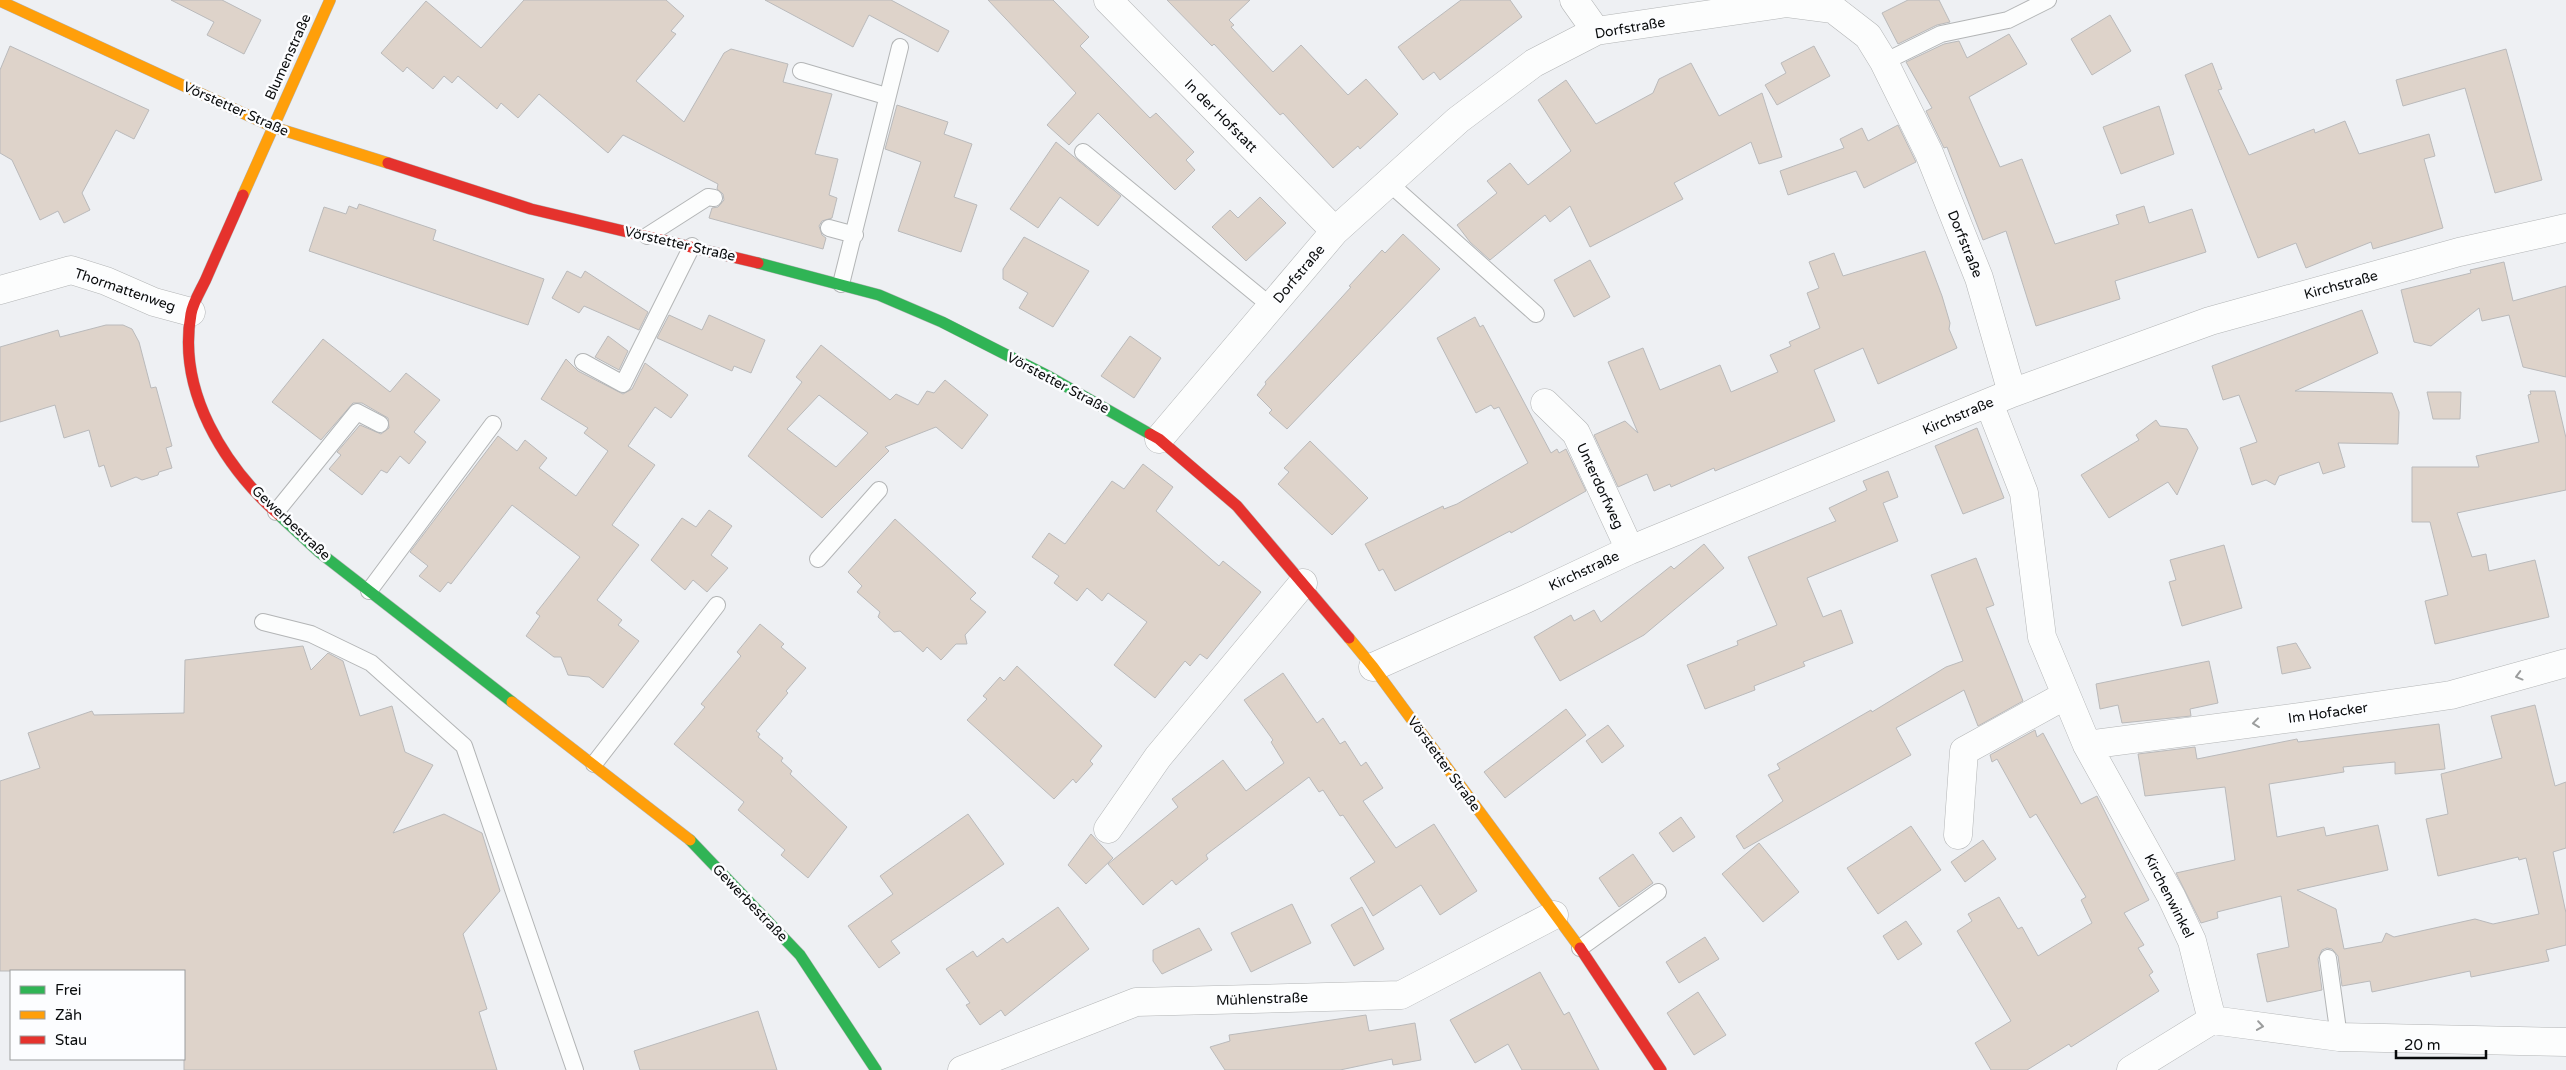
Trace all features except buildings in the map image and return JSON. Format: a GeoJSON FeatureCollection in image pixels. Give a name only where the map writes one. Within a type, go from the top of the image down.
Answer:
{"type":"FeatureCollection","features":[{"type":"Feature","properties":{"kind":"street","name":"Blumenstraße"},"geometry":{"type":"LineString","coordinates":[[273,127],[330,0]]}},
{"type":"Feature","properties":{"kind":"street","name":"In der Hofstatt"},"geometry":{"type":"LineString","coordinates":[[1108,0],[1335,231]]}},
{"type":"Feature","properties":{"kind":"street"},"geometry":{"type":"LineString","coordinates":[[1574,0],[1596,31]]}},
{"type":"Feature","properties":{"kind":"street","name":"Vörstetter Straße"},"geometry":{"type":"LineString","coordinates":[[0,1],[273,127],[532,209],[692,246],[879,295],[942,322],[1048,376],[1159,439],[1237,506],[1373,666],[1580,948],[1661,1070]]}},
{"type":"Feature","properties":{"kind":"street","name":"Dorfstraße"},"geometry":{"type":"LineString","coordinates":[[1159,439],[1335,231],[1458,120],[1534,63],[1596,31],[1787,3],[1833,9],[1868,36],[1884,62],[1929,153],[1979,278],[2001,398]]}},
{"type":"Feature","properties":{"kind":"street","name":"Gewerbestraße"},"geometry":{"type":"LineString","coordinates":[[273,127],[191,312],[188,347],[202,410],[217,441],[260,498],[319,552],[594,764],[693,843],[800,956],[876,1070]]}},
{"type":"Feature","properties":{"kind":"street","name":"Kirchstraße"},"geometry":{"type":"LineString","coordinates":[[1373,666],[1526,599],[1630,550],[2001,398],[2210,321],[2459,252],[2566,228]]}},
{"type":"Feature","properties":{"kind":"street","name":"Thormattenweg"},"geometry":{"type":"LineString","coordinates":[[0,290],[71,270],[106,281],[154,302],[191,312]]}},
{"type":"Feature","properties":{"kind":"street","name":"Kirchenwinkel"},"geometry":{"type":"LineString","coordinates":[[2001,398],[2024,493],[2042,637],[2087,744],[2171,896],[2192,941],[2212,1020]]}},
{"type":"Feature","properties":{"kind":"street","name":"Unterdorfweg"},"geometry":{"type":"LineString","coordinates":[[1545,403],[1576,433],[1630,550]]}},
{"type":"Feature","properties":{"kind":"street"},"geometry":{"type":"LineString","coordinates":[[1108,829],[1158,757],[1303,583]]}},
{"type":"Feature","properties":{"kind":"street","name":"Im Hofacker"},"geometry":{"type":"LineString","coordinates":[[2087,744],[2301,717],[2450,695],[2566,663]]}},
{"type":"Feature","properties":{"kind":"street"},"geometry":{"type":"LineString","coordinates":[[1958,835],[1964,751],[2066,695]]}},
{"type":"Feature","properties":{"kind":"street","name":"Mühlenstraße"},"geometry":{"type":"LineString","coordinates":[[962,1070],[1136,1002],[1402,995],[1554,915]]}},
{"type":"Feature","properties":{"kind":"street"},"geometry":{"type":"LineString","coordinates":[[2132,1070],[2212,1020],[2339,1036],[2566,1042]]}},
{"type":"Feature","properties":{"kind":"lane"},"geometry":{"type":"LineString","coordinates":[[1884,62],[1942,34],[2008,20],[2048,0]]}},
{"type":"Feature","properties":{"kind":"lane"},"geometry":{"type":"LineString","coordinates":[[841,284],[855,234],[886,96],[900,47]]}},
{"type":"Feature","properties":{"kind":"lane"},"geometry":{"type":"LineString","coordinates":[[801,71],[886,96]]}},
{"type":"Feature","properties":{"kind":"lane"},"geometry":{"type":"LineString","coordinates":[[1083,152],[1271,306]]}},
{"type":"Feature","properties":{"kind":"lane"},"geometry":{"type":"LineString","coordinates":[[1389,183],[1536,314]]}},
{"type":"Feature","properties":{"kind":"lane"},"geometry":{"type":"LineString","coordinates":[[647,236],[708,197],[714,198]]}},
{"type":"Feature","properties":{"kind":"lane"},"geometry":{"type":"LineString","coordinates":[[829,228],[855,234]]}},
{"type":"Feature","properties":{"kind":"lane"},"geometry":{"type":"LineString","coordinates":[[583,362],[623,384],[692,246]]}},
{"type":"Feature","properties":{"kind":"lane"},"geometry":{"type":"LineString","coordinates":[[276,512],[357,412],[380,424]]}},
{"type":"Feature","properties":{"kind":"lane"},"geometry":{"type":"LineString","coordinates":[[369,591],[493,424]]}},
{"type":"Feature","properties":{"kind":"lane"},"geometry":{"type":"LineString","coordinates":[[818,559],[879,490]]}},
{"type":"Feature","properties":{"kind":"lane"},"geometry":{"type":"LineString","coordinates":[[594,764],[717,605]]}},
{"type":"Feature","properties":{"kind":"lane"},"geometry":{"type":"LineString","coordinates":[[264,622],[311,634],[370,663],[464,746],[575,1070]]}},
{"type":"Feature","properties":{"kind":"lane"},"geometry":{"type":"LineString","coordinates":[[1580,948],[1658,892]]}},
{"type":"Feature","properties":{"kind":"lane"},"geometry":{"type":"LineString","coordinates":[[2328,958],[2339,1036]]}},
{"type":"Feature","properties":{"kind":"traffic: fast"},"geometry":{"type":"LineString","coordinates":[[758,263],[879,295],[942,322],[1048,376],[1150,434]]}},
{"type":"Feature","properties":{"kind":"traffic: fast"},"geometry":{"type":"LineString","coordinates":[[279,515],[319,552],[512,702]]}},
{"type":"Feature","properties":{"kind":"traffic: fast"},"geometry":{"type":"LineString","coordinates":[[690,840],[800,955],[876,1070]]}},
{"type":"Feature","properties":{"kind":"traffic: slow"},"geometry":{"type":"LineString","coordinates":[[243,195],[330,0]]}},
{"type":"Feature","properties":{"kind":"traffic: slow"},"geometry":{"type":"LineString","coordinates":[[0,1],[273,127],[388,163]]}},
{"type":"Feature","properties":{"kind":"traffic: slow"},"geometry":{"type":"LineString","coordinates":[[1349,638],[1373,667],[1580,948]]}},
{"type":"Feature","properties":{"kind":"traffic: slow"},"geometry":{"type":"LineString","coordinates":[[512,702],[690,840]]}},
{"type":"Feature","properties":{"kind":"traffic: jam"},"geometry":{"type":"LineString","coordinates":[[388,163],[531,209],[758,263]]}},
{"type":"Feature","properties":{"kind":"traffic: jam"},"geometry":{"type":"LineString","coordinates":[[243,195],[192,310],[189,343],[191,371],[198,399],[209,425],[223,450],[240,474],[279,515]]}},
{"type":"Feature","properties":{"kind":"traffic: jam"},"geometry":{"type":"LineString","coordinates":[[1150,434],[1159,439],[1237,506],[1349,638]]}},
{"type":"Feature","properties":{"kind":"traffic: jam"},"geometry":{"type":"LineString","coordinates":[[1580,948],[1661,1070]]}}]}
